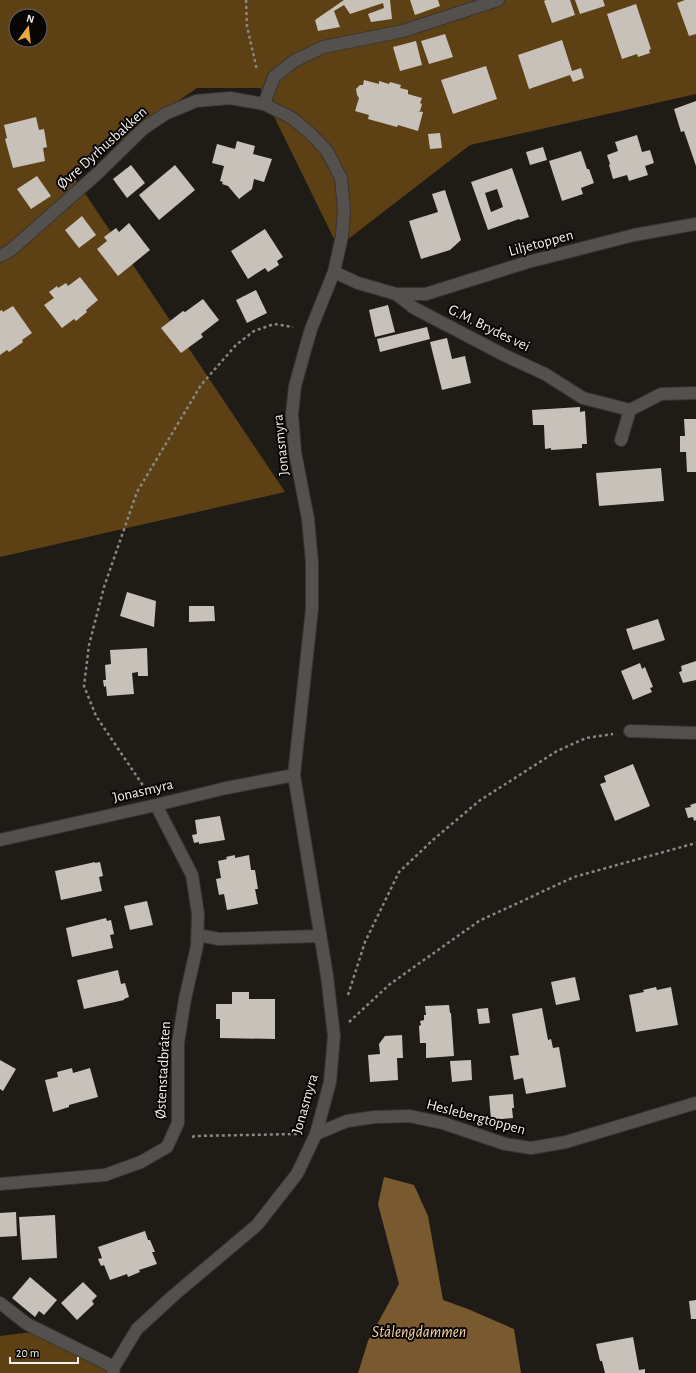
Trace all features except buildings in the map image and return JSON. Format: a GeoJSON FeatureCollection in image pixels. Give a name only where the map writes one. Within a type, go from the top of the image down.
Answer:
{"type":"FeatureCollection","features":[{"type":"Feature","properties":{"kind":"street"},"geometry":{"type":"LineString","coordinates":[[264,104],[274,77],[294,61],[323,47],[403,31],[498,0]]}},
{"type":"Feature","properties":{"kind":"street","name":"Øvre Dyrhusbakken"},"geometry":{"type":"LineString","coordinates":[[0,256],[11,250],[98,173],[142,129],[165,114],[196,100],[230,98],[264,104]]}},
{"type":"Feature","properties":{"kind":"street","name":"Jonasmyra"},"geometry":{"type":"LineString","coordinates":[[0,1303],[27,1324],[114,1370],[137,1330],[174,1295],[257,1225],[298,1174],[316,1134],[330,1082],[334,1036],[327,976],[294,775],[312,609],[312,562],[308,519],[295,452],[292,414],[295,386],[312,329],[334,272],[342,236],[344,210],[341,178],[327,151],[312,135],[292,118],[264,104]]}},
{"type":"Feature","properties":{"kind":"street","name":"Liljetoppen"},"geometry":{"type":"LineString","coordinates":[[396,294],[426,294],[528,262],[634,235],[696,224]]}},
{"type":"Feature","properties":{"kind":"street","name":"G.M. Brydes vei"},"geometry":{"type":"LineString","coordinates":[[334,272],[358,283],[396,294],[414,308],[506,356],[546,374],[583,398],[630,410]]}},
{"type":"Feature","properties":{"kind":"street"},"geometry":{"type":"LineString","coordinates":[[621,440],[630,410],[661,394],[696,392]]}},
{"type":"Feature","properties":{"kind":"street"},"geometry":{"type":"LineString","coordinates":[[630,731],[696,734]]}},
{"type":"Feature","properties":{"kind":"street","name":"Jonasmyra"},"geometry":{"type":"LineString","coordinates":[[0,840],[226,788],[294,775]]}},
{"type":"Feature","properties":{"kind":"street","name":"Østenstadbråten"},"geometry":{"type":"LineString","coordinates":[[156,805],[192,875],[198,914],[197,946],[185,999],[178,1043],[178,1123],[167,1147]]}},
{"type":"Feature","properties":{"kind":"street"},"geometry":{"type":"LineString","coordinates":[[198,934],[219,939],[320,936]]}},
{"type":"Feature","properties":{"kind":"street","name":"Heslebergtoppen"},"geometry":{"type":"LineString","coordinates":[[316,1134],[347,1122],[375,1117],[409,1116],[443,1123],[505,1144],[530,1148],[566,1142],[696,1103]]}},
{"type":"Feature","properties":{"kind":"street"},"geometry":{"type":"LineString","coordinates":[[0,1184],[105,1175],[141,1162],[167,1147]]}},
{"type":"Feature","properties":{"kind":"path"},"geometry":{"type":"LineString","coordinates":[[246,0],[247,26],[258,76]]}},
{"type":"Feature","properties":{"kind":"path"},"geometry":{"type":"LineString","coordinates":[[156,805],[96,716],[84,686],[89,646],[104,587],[137,492],[200,385],[236,345],[254,331],[274,324],[312,329]]}},
{"type":"Feature","properties":{"kind":"path"},"geometry":{"type":"LineString","coordinates":[[346,1000],[365,942],[399,872],[434,839],[479,801],[556,751],[586,738],[630,731]]}},
{"type":"Feature","properties":{"kind":"path"},"geometry":{"type":"LineString","coordinates":[[334,1036],[390,984],[480,921],[574,877],[696,843]]}},
{"type":"Feature","properties":{"kind":"path"},"geometry":{"type":"LineString","coordinates":[[167,1147],[195,1136],[316,1134]]}},
{"type":"Feature","properties":{"kind":"shaded area"},"geometry":{"type":"Polygon","coordinates":[[[0,0],[696,0],[696,94],[470,145],[338,247],[260,88],[197,88],[72,174],[285,492],[0,557],[0,0]]]}},
{"type":"Feature","properties":{"kind":"shaded area"},"geometry":{"type":"Polygon","coordinates":[[[33,1332],[107,1369],[106,1373],[0,1373],[0,1336],[33,1332]]]}},
{"type":"Feature","properties":{"kind":"water","name":"Stålengdammen"},"geometry":{"type":"Polygon","coordinates":[[[384,1177],[414,1185],[428,1216],[443,1300],[514,1329],[521,1373],[358,1373],[368,1341],[399,1284],[378,1204],[384,1177]]]}}]}
